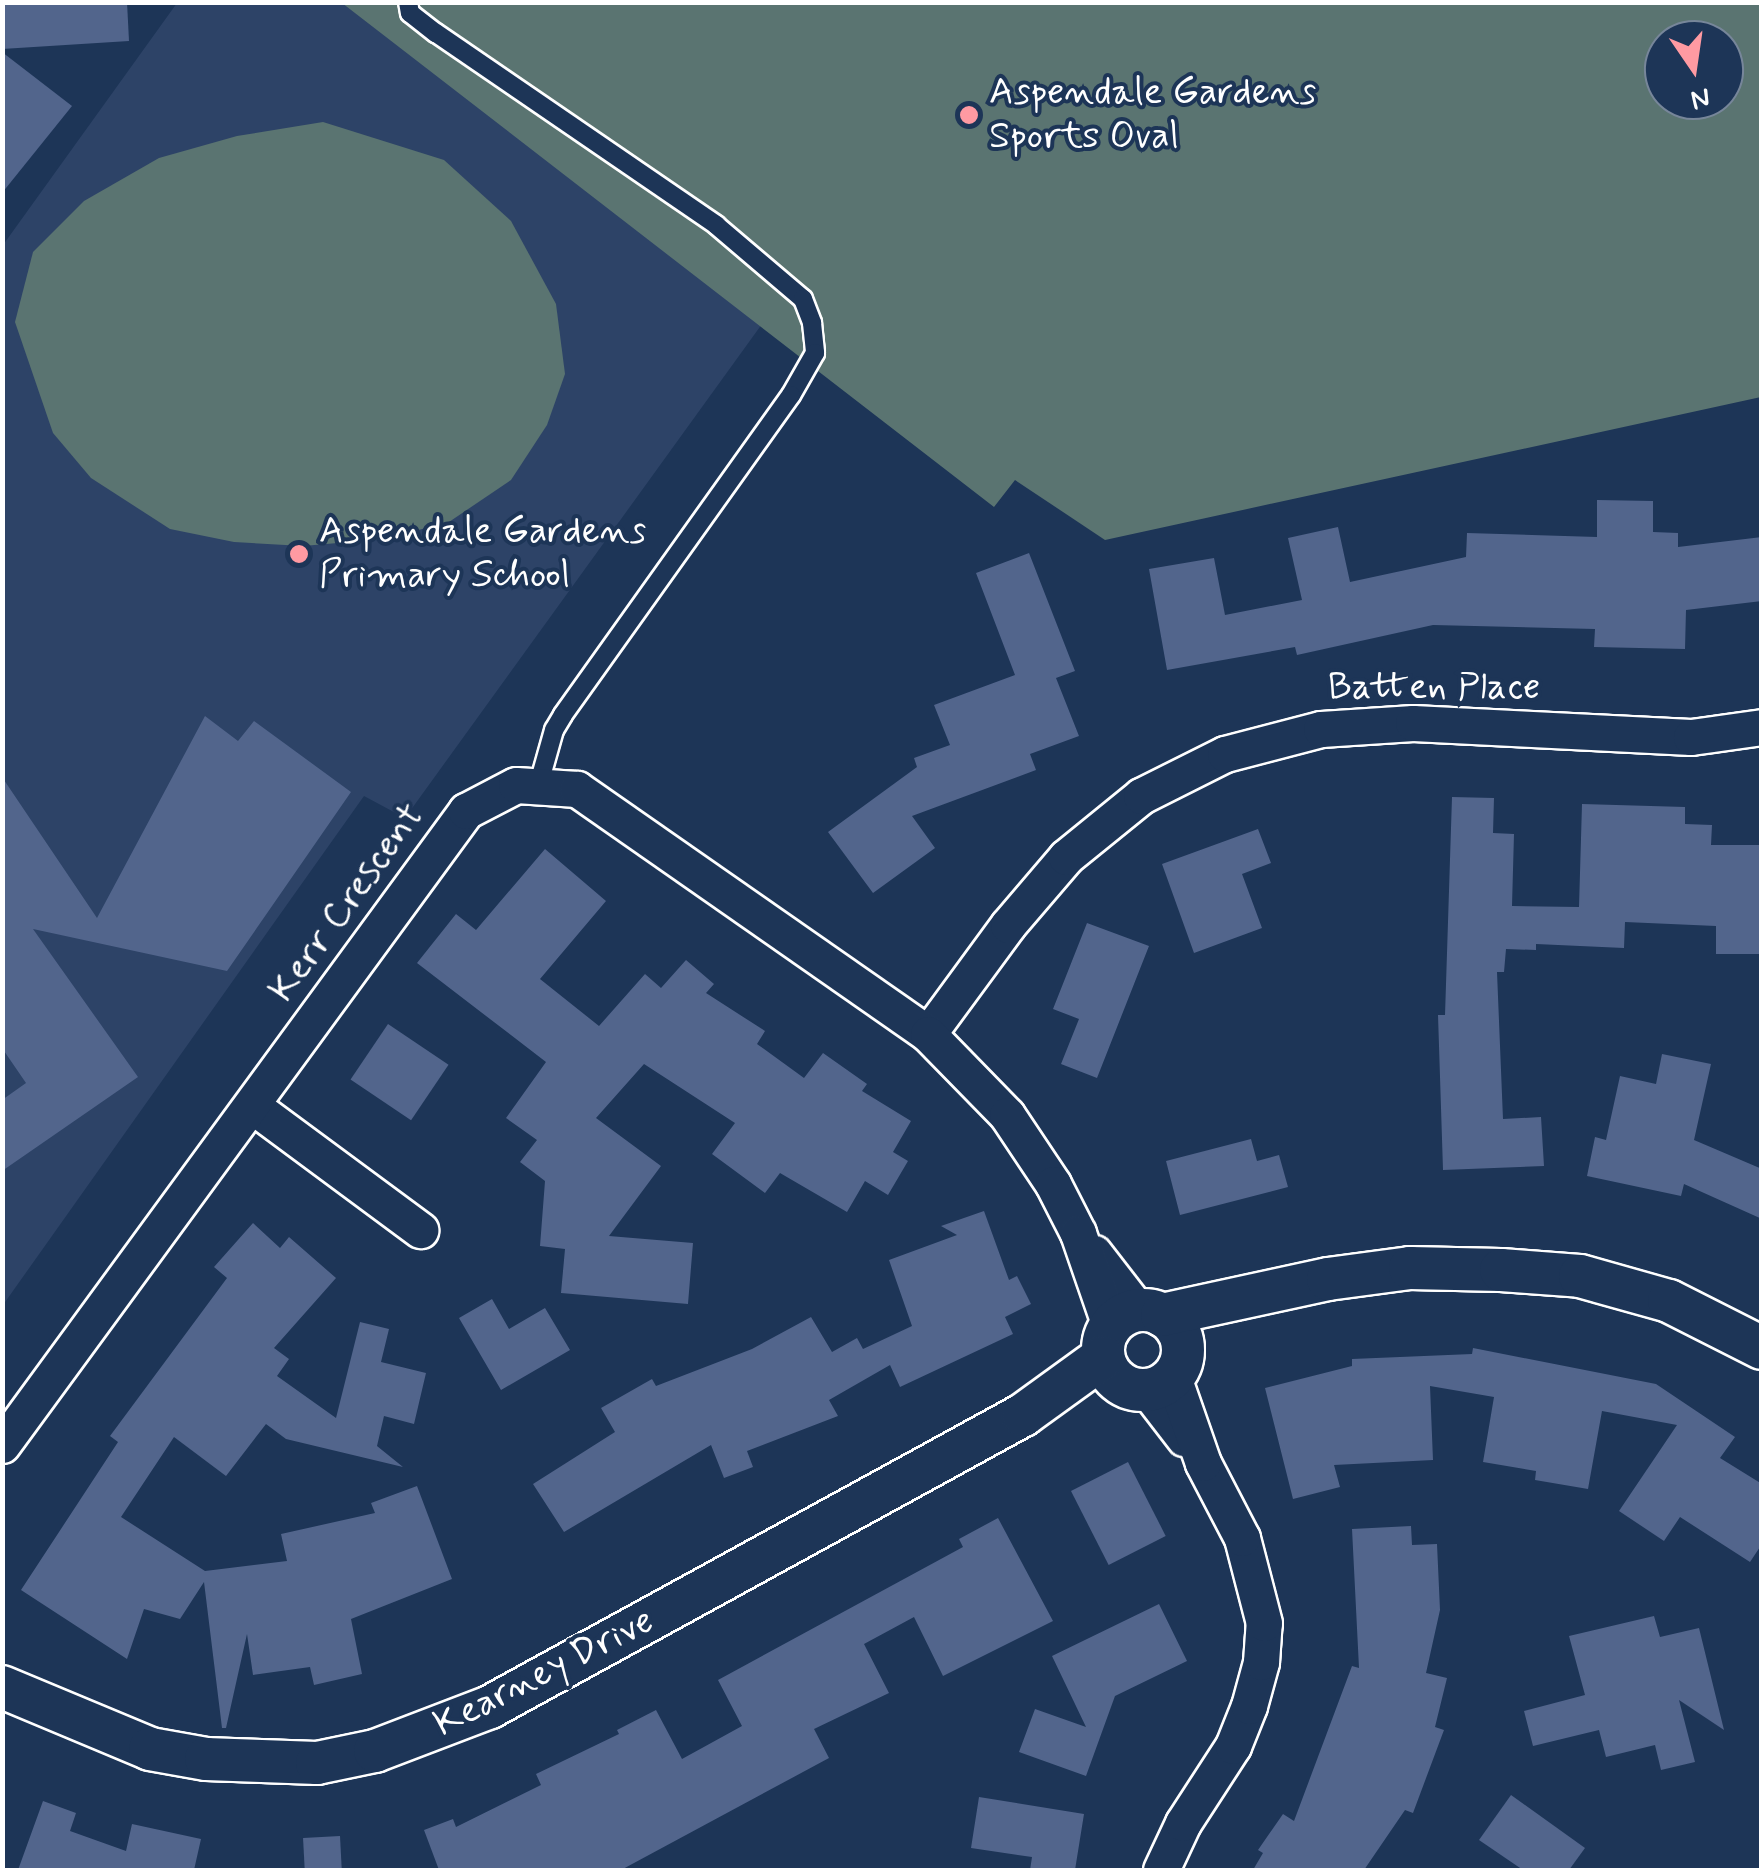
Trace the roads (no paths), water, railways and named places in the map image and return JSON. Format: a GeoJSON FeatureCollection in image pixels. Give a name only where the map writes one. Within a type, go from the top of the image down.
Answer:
{"type":"FeatureCollection","features":[{"type":"Feature","properties":{"kind":"street","name":"Batten Place"},"geometry":{"type":"LineString","coordinates":[[928,1034],[1008,925],[1066,858],[1142,796],[1225,754],[1320,729],[1413,723],[1690,736],[1762,727]]}},
{"type":"Feature","properties":{"kind":"street","name":"Kerr Crescent"},"geometry":{"type":"LineString","coordinates":[[2,1444],[254,1107],[466,810],[516,785],[576,790],[928,1034],[1007,1115],[1053,1184],[1242,1538],[1257,1581],[1264,1623],[1261,1662],[1232,1746],[1160,1870]]}},
{"type":"Feature","properties":{"kind":"street"},"geometry":{"type":"LineString","coordinates":[[254,1107],[420,1230]]}},
{"type":"Feature","properties":{"kind":"street","name":"Kearney Drive"},"geometry":{"type":"LineString","coordinates":[[12,1688],[150,1749],[206,1759],[317,1763],[375,1751],[490,1707],[1142,1351],[1266,1294],[1328,1279],[1410,1268],[1580,1276],[1669,1301],[1762,1348]]}},
{"type":"Feature","properties":{"kind":"lane"},"geometry":{"type":"LineString","coordinates":[[408,2],[410,12],[436,33],[716,225],[804,299],[812,323],[814,353],[790,395],[554,730],[538,787]]}},
{"type":"Feature","properties":{"kind":"place","name":"Aspendale Gardens Sports Oval"},"geometry":{"type":"Point","coordinates":[969,115]}},
{"type":"Feature","properties":{"kind":"place","name":"Aspendale Gardens Primary School"},"geometry":{"type":"Point","coordinates":[299,554]}}]}
